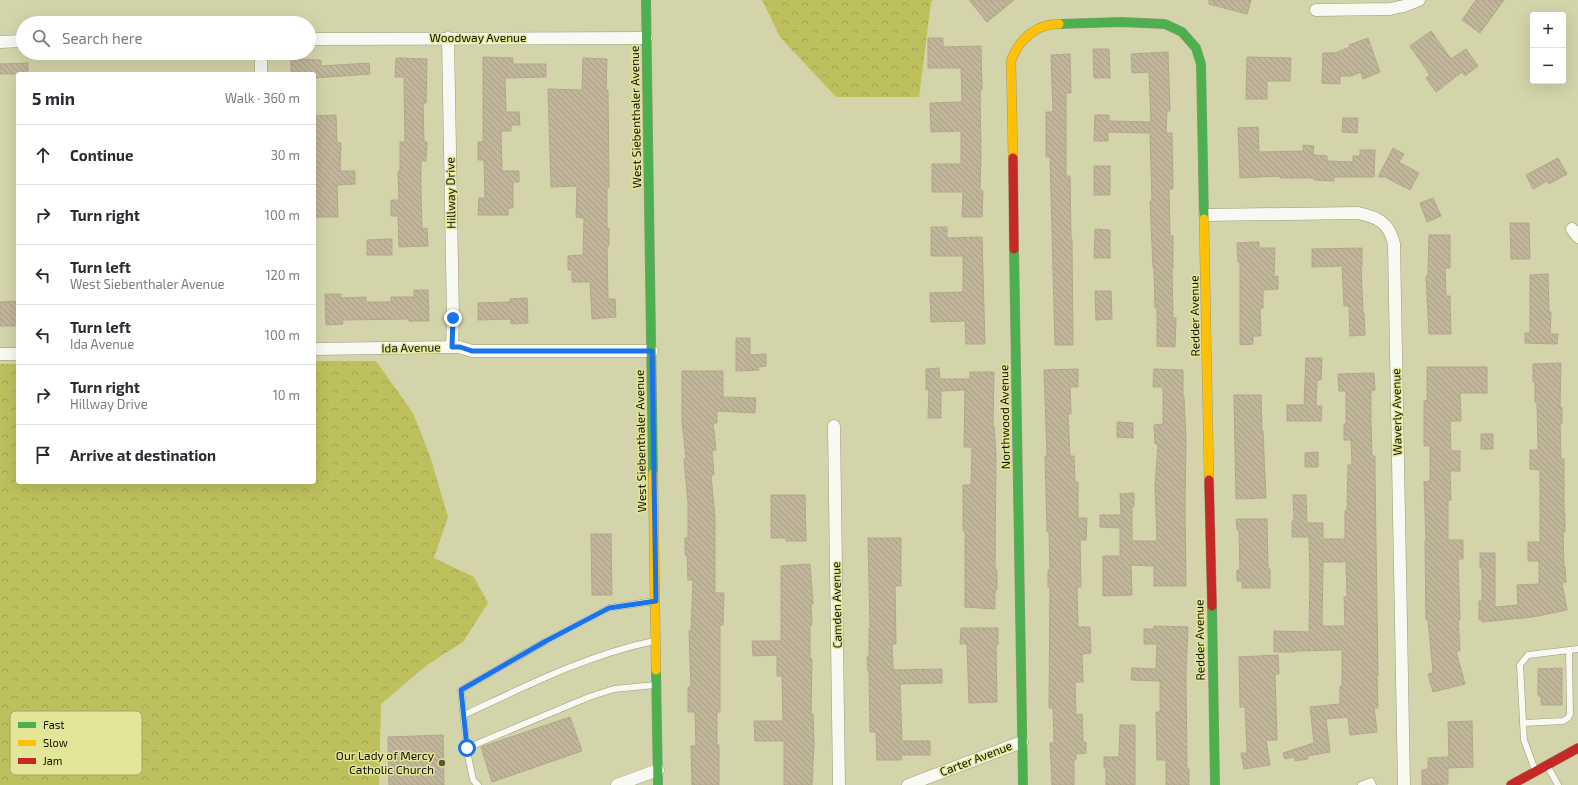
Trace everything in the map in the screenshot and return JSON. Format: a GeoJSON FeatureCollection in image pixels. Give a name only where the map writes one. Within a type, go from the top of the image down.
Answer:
{"type":"FeatureCollection","features":[{"type":"Feature","properties":{"kind":"street","name":"West Siebenthaler Avenue"},"geometry":{"type":"LineString","coordinates":[[646,0],[658,785]]}},
{"type":"Feature","properties":{"kind":"street"},"geometry":{"type":"LineString","coordinates":[[1316,10],[1390,9],[1404,6],[1418,0]]}},
{"type":"Feature","properties":{"kind":"street","name":"Redder Avenue"},"geometry":{"type":"LineString","coordinates":[[1015,50],[1020,42],[1030,32],[1037,28],[1057,23],[1165,24],[1182,32],[1196,48],[1201,64],[1215,785]]}},
{"type":"Feature","properties":{"kind":"street","name":"Hillway Drive"},"geometry":{"type":"LineString","coordinates":[[448,38],[453,318],[452,347]]}},
{"type":"Feature","properties":{"kind":"street","name":"Woodway Avenue"},"geometry":{"type":"LineString","coordinates":[[316,39],[646,38]]}},
{"type":"Feature","properties":{"kind":"street"},"geometry":{"type":"LineString","coordinates":[[0,42],[16,41]]}},
{"type":"Feature","properties":{"kind":"street","name":"Northwood Avenue"},"geometry":{"type":"LineString","coordinates":[[1015,50],[1011,61],[1011,70],[1023,785]]}},
{"type":"Feature","properties":{"kind":"street"},"geometry":{"type":"LineString","coordinates":[[261,60],[261,72]]}},
{"type":"Feature","properties":{"kind":"street","name":"Waverly Avenue"},"geometry":{"type":"LineString","coordinates":[[1205,215],[1358,213],[1378,218],[1384,223],[1392,237],[1394,244],[1404,785]]}},
{"type":"Feature","properties":{"kind":"street","name":"Ida Avenue"},"geometry":{"type":"LineString","coordinates":[[316,349],[460,347],[472,351],[652,351]]}},
{"type":"Feature","properties":{"kind":"street"},"geometry":{"type":"LineString","coordinates":[[0,354],[16,354]]}},
{"type":"Feature","properties":{"kind":"street","name":"Camden Avenue"},"geometry":{"type":"LineString","coordinates":[[834,426],[839,785]]}},
{"type":"Feature","properties":{"kind":"street","name":"Carter Avenue"},"geometry":{"type":"LineString","coordinates":[[908,785],[1022,742]]}},
{"type":"Feature","properties":{"kind":"street"},"geometry":{"type":"LineString","coordinates":[[1511,785],[1578,748]]}},
{"type":"Feature","properties":{"kind":"street"},"geometry":{"type":"LineString","coordinates":[[617,785],[658,770]]}},
{"type":"Feature","properties":{"kind":"lane"},"geometry":{"type":"LineString","coordinates":[[478,785],[473,780],[467,748],[461,690],[546,641],[609,608],[656,601]]}},
{"type":"Feature","properties":{"kind":"lane"},"geometry":{"type":"LineString","coordinates":[[464,715],[525,686],[572,666],[625,647],[656,641]]}},
{"type":"Feature","properties":{"kind":"lane"},"geometry":{"type":"LineString","coordinates":[[1535,772],[1524,740],[1520,665],[1528,656],[1578,649]]}},
{"type":"Feature","properties":{"kind":"lane"},"geometry":{"type":"LineString","coordinates":[[1523,723],[1563,721],[1568,718],[1570,714],[1569,650]]}},
{"type":"Feature","properties":{"kind":"lane"},"geometry":{"type":"LineString","coordinates":[[467,748],[589,697],[614,689],[657,685]]}},
{"type":"Feature","properties":{"kind":"lane"},"geometry":{"type":"LineString","coordinates":[[1547,765],[1558,785]]}},
{"type":"Feature","properties":{"kind":"lane"},"geometry":{"type":"LineString","coordinates":[[1361,785],[1371,781],[1373,785]]}},
{"type":"Feature","properties":{"kind":"green space"},"geometry":{"type":"Polygon","coordinates":[[[762,0],[933,0],[931,2],[919,97],[836,97],[780,37],[762,0]]]}},
{"type":"Feature","properties":{"kind":"green space"},"geometry":{"type":"Polygon","coordinates":[[[316,361],[376,361],[413,413],[430,456],[448,517],[434,558],[474,577],[488,603],[463,642],[427,665],[381,704],[379,785],[0,785],[0,364],[16,364],[16,484],[316,484],[316,361]]]}},
{"type":"Feature","properties":{"kind":"building"},"geometry":{"type":"Polygon","coordinates":[[[969,0],[1014,0],[987,22],[969,0]]]}},
{"type":"Feature","properties":{"kind":"building"},"geometry":{"type":"Polygon","coordinates":[[[1209,0],[1251,0],[1247,14],[1209,4],[1209,0]]]}},
{"type":"Feature","properties":{"kind":"building"},"geometry":{"type":"Polygon","coordinates":[[[1476,0],[1504,0],[1480,33],[1462,20],[1476,0]]]}},
{"type":"Feature","properties":{"kind":"building"},"geometry":{"type":"Polygon","coordinates":[[[1431,31],[1451,59],[1466,49],[1478,66],[1465,76],[1462,72],[1436,92],[1426,78],[1430,75],[1410,46],[1431,31]]]}},
{"type":"Feature","properties":{"kind":"building"},"geometry":{"type":"Polygon","coordinates":[[[928,38],[943,38],[943,47],[981,46],[982,90],[980,90],[980,190],[983,191],[982,217],[962,217],[963,192],[932,192],[932,164],[961,164],[961,131],[931,132],[930,103],[962,102],[961,68],[928,68],[928,38]]]}},
{"type":"Feature","properties":{"kind":"building"},"geometry":{"type":"Polygon","coordinates":[[[1368,38],[1380,72],[1363,79],[1361,72],[1351,76],[1340,76],[1340,84],[1322,83],[1323,53],[1335,53],[1350,47],[1349,45],[1368,38]]]}},
{"type":"Feature","properties":{"kind":"building"},"geometry":{"type":"Polygon","coordinates":[[[1093,49],[1109,49],[1110,78],[1094,78],[1093,49]]]}},
{"type":"Feature","properties":{"kind":"building"},"geometry":{"type":"Polygon","coordinates":[[[1168,52],[1170,111],[1167,111],[1166,133],[1172,133],[1173,189],[1169,189],[1170,236],[1173,236],[1172,268],[1173,318],[1176,318],[1175,347],[1157,346],[1157,308],[1155,308],[1150,201],[1152,201],[1150,133],[1108,132],[1108,141],[1094,141],[1095,115],[1109,115],[1109,121],[1151,122],[1149,72],[1132,73],[1131,54],[1168,52]]]}},
{"type":"Feature","properties":{"kind":"building"},"geometry":{"type":"Polygon","coordinates":[[[1070,54],[1071,93],[1066,93],[1066,176],[1070,176],[1073,345],[1055,345],[1050,157],[1046,157],[1046,112],[1053,112],[1051,55],[1070,54]]]}},
{"type":"Feature","properties":{"kind":"building"},"geometry":{"type":"Polygon","coordinates":[[[483,57],[513,58],[513,64],[546,64],[546,77],[505,78],[506,112],[519,112],[520,125],[511,125],[511,131],[501,131],[502,171],[519,171],[519,182],[513,182],[513,208],[508,208],[508,215],[478,215],[479,198],[485,198],[484,160],[478,160],[478,142],[483,142],[483,57]]]}},
{"type":"Feature","properties":{"kind":"building"},"geometry":{"type":"Polygon","coordinates":[[[1247,57],[1291,58],[1290,81],[1267,81],[1267,99],[1246,99],[1247,57]]]}},
{"type":"Feature","properties":{"kind":"building"},"geometry":{"type":"Polygon","coordinates":[[[396,58],[427,59],[426,103],[423,103],[424,142],[427,142],[426,161],[421,161],[421,192],[422,229],[427,228],[428,246],[399,247],[398,216],[391,216],[391,200],[399,200],[398,171],[400,171],[400,142],[405,142],[404,77],[395,77],[396,58]]]}},
{"type":"Feature","properties":{"kind":"building"},"geometry":{"type":"Polygon","coordinates":[[[583,58],[607,59],[606,90],[608,90],[609,187],[607,188],[607,228],[609,228],[609,246],[607,246],[608,299],[615,299],[616,317],[592,319],[590,282],[572,282],[572,270],[568,270],[568,256],[583,255],[584,218],[576,217],[577,186],[551,187],[548,89],[582,90],[583,58]]]}},
{"type":"Feature","properties":{"kind":"building"},"geometry":{"type":"Polygon","coordinates":[[[291,60],[316,60],[321,60],[321,66],[369,63],[370,74],[316,78],[316,72],[291,72],[291,60]]]}},
{"type":"Feature","properties":{"kind":"building"},"geometry":{"type":"Polygon","coordinates":[[[28,63],[28,72],[0,74],[0,64],[28,63]]]}},
{"type":"Feature","properties":{"kind":"building"},"geometry":{"type":"Polygon","coordinates":[[[336,115],[337,142],[341,143],[340,171],[355,171],[355,184],[337,185],[338,217],[316,217],[316,116],[336,115]]]}},
{"type":"Feature","properties":{"kind":"building"},"geometry":{"type":"Polygon","coordinates":[[[1343,118],[1358,118],[1357,133],[1342,132],[1343,118]]]}},
{"type":"Feature","properties":{"kind":"building"},"geometry":{"type":"Polygon","coordinates":[[[1258,127],[1259,152],[1303,151],[1303,145],[1314,146],[1313,155],[1327,156],[1327,161],[1353,162],[1353,156],[1360,156],[1360,150],[1375,150],[1374,177],[1334,177],[1334,181],[1314,180],[1314,178],[1280,178],[1280,176],[1240,178],[1238,128],[1258,127]]]}},
{"type":"Feature","properties":{"kind":"building"},"geometry":{"type":"Polygon","coordinates":[[[1393,148],[1404,154],[1399,162],[1419,173],[1410,190],[1385,177],[1378,177],[1393,148]]]}},
{"type":"Feature","properties":{"kind":"building"},"geometry":{"type":"Polygon","coordinates":[[[1558,158],[1567,174],[1549,184],[1547,181],[1533,189],[1526,175],[1558,158]]]}},
{"type":"Feature","properties":{"kind":"building"},"geometry":{"type":"Polygon","coordinates":[[[1094,166],[1110,166],[1110,195],[1094,195],[1094,166]]]}},
{"type":"Feature","properties":{"kind":"building"},"geometry":{"type":"Polygon","coordinates":[[[1433,198],[1441,216],[1427,222],[1420,203],[1433,198]]]}},
{"type":"Feature","properties":{"kind":"building"},"geometry":{"type":"Polygon","coordinates":[[[1510,223],[1529,223],[1530,259],[1511,259],[1510,223]]]}},
{"type":"Feature","properties":{"kind":"building"},"geometry":{"type":"Polygon","coordinates":[[[931,227],[947,227],[947,238],[982,237],[985,344],[966,344],[965,321],[931,322],[930,293],[963,292],[963,256],[931,256],[931,227]]]}},
{"type":"Feature","properties":{"kind":"building"},"geometry":{"type":"Polygon","coordinates":[[[1095,229],[1110,230],[1110,258],[1094,258],[1095,229]]]}},
{"type":"Feature","properties":{"kind":"building"},"geometry":{"type":"Polygon","coordinates":[[[1429,235],[1450,235],[1450,268],[1445,268],[1446,296],[1450,296],[1451,334],[1429,334],[1426,276],[1428,276],[1429,235]]]}},
{"type":"Feature","properties":{"kind":"building"},"geometry":{"type":"Polygon","coordinates":[[[392,239],[392,255],[367,255],[367,240],[392,239]]]}},
{"type":"Feature","properties":{"kind":"building"},"geometry":{"type":"Polygon","coordinates":[[[1259,242],[1259,248],[1275,248],[1274,277],[1278,276],[1278,289],[1263,290],[1263,308],[1260,308],[1261,336],[1253,336],[1253,344],[1240,345],[1240,262],[1238,262],[1237,243],[1259,242]]]}},
{"type":"Feature","properties":{"kind":"building"},"geometry":{"type":"Polygon","coordinates":[[[1362,248],[1361,266],[1365,335],[1350,336],[1349,306],[1344,306],[1342,266],[1312,267],[1312,249],[1362,248]]]}},
{"type":"Feature","properties":{"kind":"building"},"geometry":{"type":"Polygon","coordinates":[[[1548,274],[1549,312],[1551,312],[1550,334],[1558,334],[1557,344],[1525,343],[1525,333],[1530,333],[1530,275],[1548,274]]]}},
{"type":"Feature","properties":{"kind":"building"},"geometry":{"type":"Polygon","coordinates":[[[414,290],[428,290],[429,321],[409,321],[409,319],[342,320],[343,324],[326,325],[325,294],[341,294],[341,298],[366,297],[366,302],[391,302],[391,297],[414,297],[414,290]]]}},
{"type":"Feature","properties":{"kind":"building"},"geometry":{"type":"Polygon","coordinates":[[[1095,291],[1111,291],[1112,319],[1096,320],[1095,291]]]}},
{"type":"Feature","properties":{"kind":"building"},"geometry":{"type":"Polygon","coordinates":[[[527,298],[528,323],[511,324],[511,319],[478,320],[478,303],[510,302],[510,299],[527,298]]]}},
{"type":"Feature","properties":{"kind":"building"},"geometry":{"type":"Polygon","coordinates":[[[16,301],[16,326],[0,326],[0,302],[16,301]]]}},
{"type":"Feature","properties":{"kind":"building"},"geometry":{"type":"Polygon","coordinates":[[[736,338],[750,338],[750,355],[766,354],[766,366],[758,367],[759,370],[736,371],[736,338]]]}},
{"type":"Feature","properties":{"kind":"building"},"geometry":{"type":"Polygon","coordinates":[[[1306,358],[1322,358],[1321,380],[1317,380],[1316,406],[1322,406],[1321,421],[1287,421],[1287,405],[1304,405],[1306,358]]]}},
{"type":"Feature","properties":{"kind":"building"},"geometry":{"type":"Polygon","coordinates":[[[1561,363],[1560,407],[1562,407],[1562,424],[1560,424],[1561,459],[1564,459],[1565,532],[1563,532],[1566,582],[1562,583],[1567,610],[1533,617],[1482,622],[1482,620],[1479,620],[1479,601],[1482,601],[1482,568],[1480,568],[1480,553],[1495,553],[1495,607],[1518,605],[1517,585],[1539,584],[1539,561],[1528,561],[1528,542],[1540,542],[1540,470],[1530,469],[1530,450],[1538,450],[1537,402],[1535,402],[1533,364],[1561,363]]]}},
{"type":"Feature","properties":{"kind":"building"},"geometry":{"type":"Polygon","coordinates":[[[1427,367],[1487,367],[1487,393],[1460,393],[1461,421],[1450,421],[1451,451],[1460,451],[1460,471],[1450,471],[1451,500],[1448,500],[1448,540],[1463,540],[1463,559],[1458,559],[1460,620],[1458,620],[1460,651],[1456,651],[1465,684],[1433,692],[1428,674],[1433,673],[1428,620],[1426,620],[1424,482],[1430,481],[1430,446],[1424,446],[1424,401],[1427,400],[1427,367]]]}},
{"type":"Feature","properties":{"kind":"building"},"geometry":{"type":"Polygon","coordinates":[[[939,368],[940,379],[970,379],[970,372],[994,372],[993,426],[996,456],[995,569],[997,570],[995,609],[965,607],[965,531],[963,531],[963,485],[971,485],[972,447],[964,447],[965,390],[941,391],[941,418],[928,418],[929,390],[926,390],[926,369],[939,368]]]}},
{"type":"Feature","properties":{"kind":"building"},"geometry":{"type":"Polygon","coordinates":[[[1078,369],[1078,387],[1070,387],[1071,414],[1068,414],[1070,456],[1074,456],[1075,482],[1078,482],[1078,518],[1087,518],[1086,540],[1080,540],[1081,587],[1077,587],[1078,627],[1090,627],[1091,653],[1082,654],[1083,682],[1075,682],[1076,715],[1082,714],[1083,742],[1086,742],[1086,753],[1076,754],[1076,760],[1074,760],[1074,785],[1052,785],[1050,743],[1054,743],[1053,708],[1049,708],[1050,587],[1048,587],[1048,570],[1050,569],[1049,532],[1047,532],[1045,456],[1047,456],[1044,370],[1078,369]]]}},
{"type":"Feature","properties":{"kind":"building"},"geometry":{"type":"Polygon","coordinates":[[[1154,369],[1183,370],[1186,440],[1186,586],[1154,586],[1154,566],[1131,565],[1132,595],[1103,596],[1103,556],[1120,556],[1120,528],[1100,527],[1100,515],[1121,515],[1120,494],[1134,493],[1134,506],[1132,507],[1132,541],[1157,541],[1155,486],[1158,444],[1155,444],[1154,425],[1163,424],[1163,387],[1153,387],[1154,369]]]}},
{"type":"Feature","properties":{"kind":"building"},"geometry":{"type":"Polygon","coordinates":[[[682,371],[723,371],[723,397],[756,398],[755,413],[717,411],[717,423],[713,423],[716,450],[712,451],[714,475],[711,475],[715,518],[715,593],[724,593],[723,625],[720,625],[720,712],[717,712],[719,785],[692,785],[691,746],[696,746],[695,712],[688,712],[688,687],[691,687],[689,631],[691,631],[693,580],[688,580],[687,555],[685,555],[685,538],[688,538],[688,503],[684,459],[686,459],[682,422],[682,371]]]}},
{"type":"Feature","properties":{"kind":"building"},"geometry":{"type":"Polygon","coordinates":[[[1374,373],[1375,390],[1371,391],[1371,424],[1372,456],[1375,456],[1378,708],[1374,708],[1377,732],[1350,735],[1348,717],[1326,719],[1330,752],[1307,756],[1308,759],[1295,761],[1294,757],[1285,759],[1283,753],[1314,743],[1310,707],[1340,704],[1340,686],[1342,686],[1342,650],[1274,652],[1274,631],[1309,632],[1309,537],[1292,537],[1292,521],[1294,521],[1293,495],[1306,495],[1307,523],[1323,523],[1323,539],[1345,539],[1348,465],[1352,465],[1351,440],[1344,440],[1344,424],[1346,424],[1346,391],[1339,391],[1338,374],[1374,373]],[[1323,562],[1322,626],[1345,626],[1344,597],[1347,597],[1346,562],[1323,562]]]}},
{"type":"Feature","properties":{"kind":"building"},"geometry":{"type":"Polygon","coordinates":[[[1234,395],[1261,395],[1266,498],[1236,499],[1234,395]]]}},
{"type":"Feature","properties":{"kind":"building"},"geometry":{"type":"Polygon","coordinates":[[[1117,422],[1133,423],[1133,438],[1117,437],[1117,422]]]}},
{"type":"Feature","properties":{"kind":"building"},"geometry":{"type":"Polygon","coordinates":[[[1481,434],[1493,434],[1493,449],[1481,449],[1481,434]]]}},
{"type":"Feature","properties":{"kind":"building"},"geometry":{"type":"Polygon","coordinates":[[[1318,452],[1318,467],[1305,467],[1305,453],[1318,452]]]}},
{"type":"Feature","properties":{"kind":"building"},"geometry":{"type":"Polygon","coordinates":[[[771,495],[805,495],[806,541],[786,541],[786,538],[771,538],[771,495]]]}},
{"type":"Feature","properties":{"kind":"building"},"geometry":{"type":"Polygon","coordinates":[[[1236,519],[1267,519],[1270,588],[1242,588],[1242,581],[1237,581],[1237,570],[1240,570],[1239,530],[1237,530],[1236,519]]]}},
{"type":"Feature","properties":{"kind":"building"},"geometry":{"type":"Polygon","coordinates":[[[591,534],[611,534],[612,595],[592,595],[591,534]]]}},
{"type":"Feature","properties":{"kind":"building"},"geometry":{"type":"Polygon","coordinates":[[[868,538],[901,538],[901,586],[895,586],[896,644],[892,644],[893,670],[942,669],[942,683],[900,684],[902,741],[930,741],[930,755],[901,755],[902,760],[877,760],[876,732],[870,732],[869,671],[867,657],[869,657],[870,628],[868,538]]]}},
{"type":"Feature","properties":{"kind":"building"},"geometry":{"type":"Polygon","coordinates":[[[810,564],[813,604],[811,604],[812,625],[810,625],[810,659],[812,659],[811,714],[813,714],[814,744],[812,785],[784,785],[784,741],[755,741],[754,721],[783,721],[782,676],[777,676],[777,655],[753,656],[752,641],[781,641],[781,566],[810,564]]]}},
{"type":"Feature","properties":{"kind":"building"},"geometry":{"type":"Polygon","coordinates":[[[1154,626],[1188,627],[1186,674],[1187,769],[1189,769],[1189,785],[1166,785],[1166,760],[1157,760],[1156,712],[1160,712],[1160,681],[1131,680],[1132,668],[1156,669],[1157,644],[1144,644],[1144,629],[1154,629],[1154,626]]]}},
{"type":"Feature","properties":{"kind":"building"},"geometry":{"type":"Polygon","coordinates":[[[961,628],[998,628],[998,645],[996,645],[997,702],[969,703],[967,644],[960,644],[961,628]]]}},
{"type":"Feature","properties":{"kind":"building"},"geometry":{"type":"Polygon","coordinates":[[[1278,655],[1279,674],[1275,674],[1277,740],[1266,740],[1270,765],[1244,769],[1241,753],[1247,753],[1245,707],[1240,707],[1239,657],[1278,655]]]}},
{"type":"Feature","properties":{"kind":"building"},"geometry":{"type":"Polygon","coordinates":[[[1562,668],[1562,705],[1541,705],[1541,696],[1538,696],[1538,669],[1562,668]]]}},
{"type":"Feature","properties":{"kind":"building"},"geometry":{"type":"Polygon","coordinates":[[[570,717],[582,751],[492,782],[481,747],[570,717]]]}},
{"type":"Feature","properties":{"kind":"building"},"geometry":{"type":"Polygon","coordinates":[[[1472,721],[1473,767],[1448,768],[1448,784],[1422,785],[1422,770],[1428,769],[1428,758],[1449,757],[1448,722],[1472,721]]]}},
{"type":"Feature","properties":{"kind":"building"},"geometry":{"type":"Polygon","coordinates":[[[1120,725],[1135,725],[1135,785],[1106,785],[1106,768],[1104,768],[1104,757],[1119,757],[1120,725]]]}},
{"type":"Feature","properties":{"kind":"building"},"geometry":{"type":"Polygon","coordinates":[[[443,735],[444,785],[389,785],[388,737],[443,735]]]}},
{"type":"Feature","properties":{"kind":"traffic: fast"},"geometry":{"type":"LineString","coordinates":[[646,0],[653,474]]}},
{"type":"Feature","properties":{"kind":"traffic: fast"},"geometry":{"type":"LineString","coordinates":[[1059,24],[1121,22],[1165,24],[1182,32],[1196,48],[1201,64],[1204,219]]}},
{"type":"Feature","properties":{"kind":"traffic: fast"},"geometry":{"type":"LineString","coordinates":[[1014,249],[1023,785]]}},
{"type":"Feature","properties":{"kind":"traffic: fast"},"geometry":{"type":"LineString","coordinates":[[1212,606],[1215,785]]}},
{"type":"Feature","properties":{"kind":"traffic: fast"},"geometry":{"type":"LineString","coordinates":[[656,670],[658,785]]}},
{"type":"Feature","properties":{"kind":"traffic: slow"},"geometry":{"type":"LineString","coordinates":[[1013,158],[1011,61],[1014,53],[1029,34],[1043,27],[1059,24]]}},
{"type":"Feature","properties":{"kind":"traffic: slow"},"geometry":{"type":"LineString","coordinates":[[1204,219],[1209,480]]}},
{"type":"Feature","properties":{"kind":"traffic: slow"},"geometry":{"type":"LineString","coordinates":[[653,474],[656,670]]}},
{"type":"Feature","properties":{"kind":"traffic: jam"},"geometry":{"type":"LineString","coordinates":[[1013,158],[1014,249]]}},
{"type":"Feature","properties":{"kind":"traffic: jam"},"geometry":{"type":"LineString","coordinates":[[1209,480],[1212,606]]}},
{"type":"Feature","properties":{"kind":"traffic: jam"},"geometry":{"type":"LineString","coordinates":[[1511,785],[1578,748]]}},
{"type":"Feature","properties":{"kind":"place","name":"Our Lady of Mercy Catholic Church"},"geometry":{"type":"Point","coordinates":[442,763]}},
{"type":"Feature","properties":{"kind":"route"},"geometry":{"type":"LineString","coordinates":[[453,318],[452,347],[460,347],[472,351],[652,351],[656,601],[609,608],[546,641],[461,690],[467,748]]}}]}
